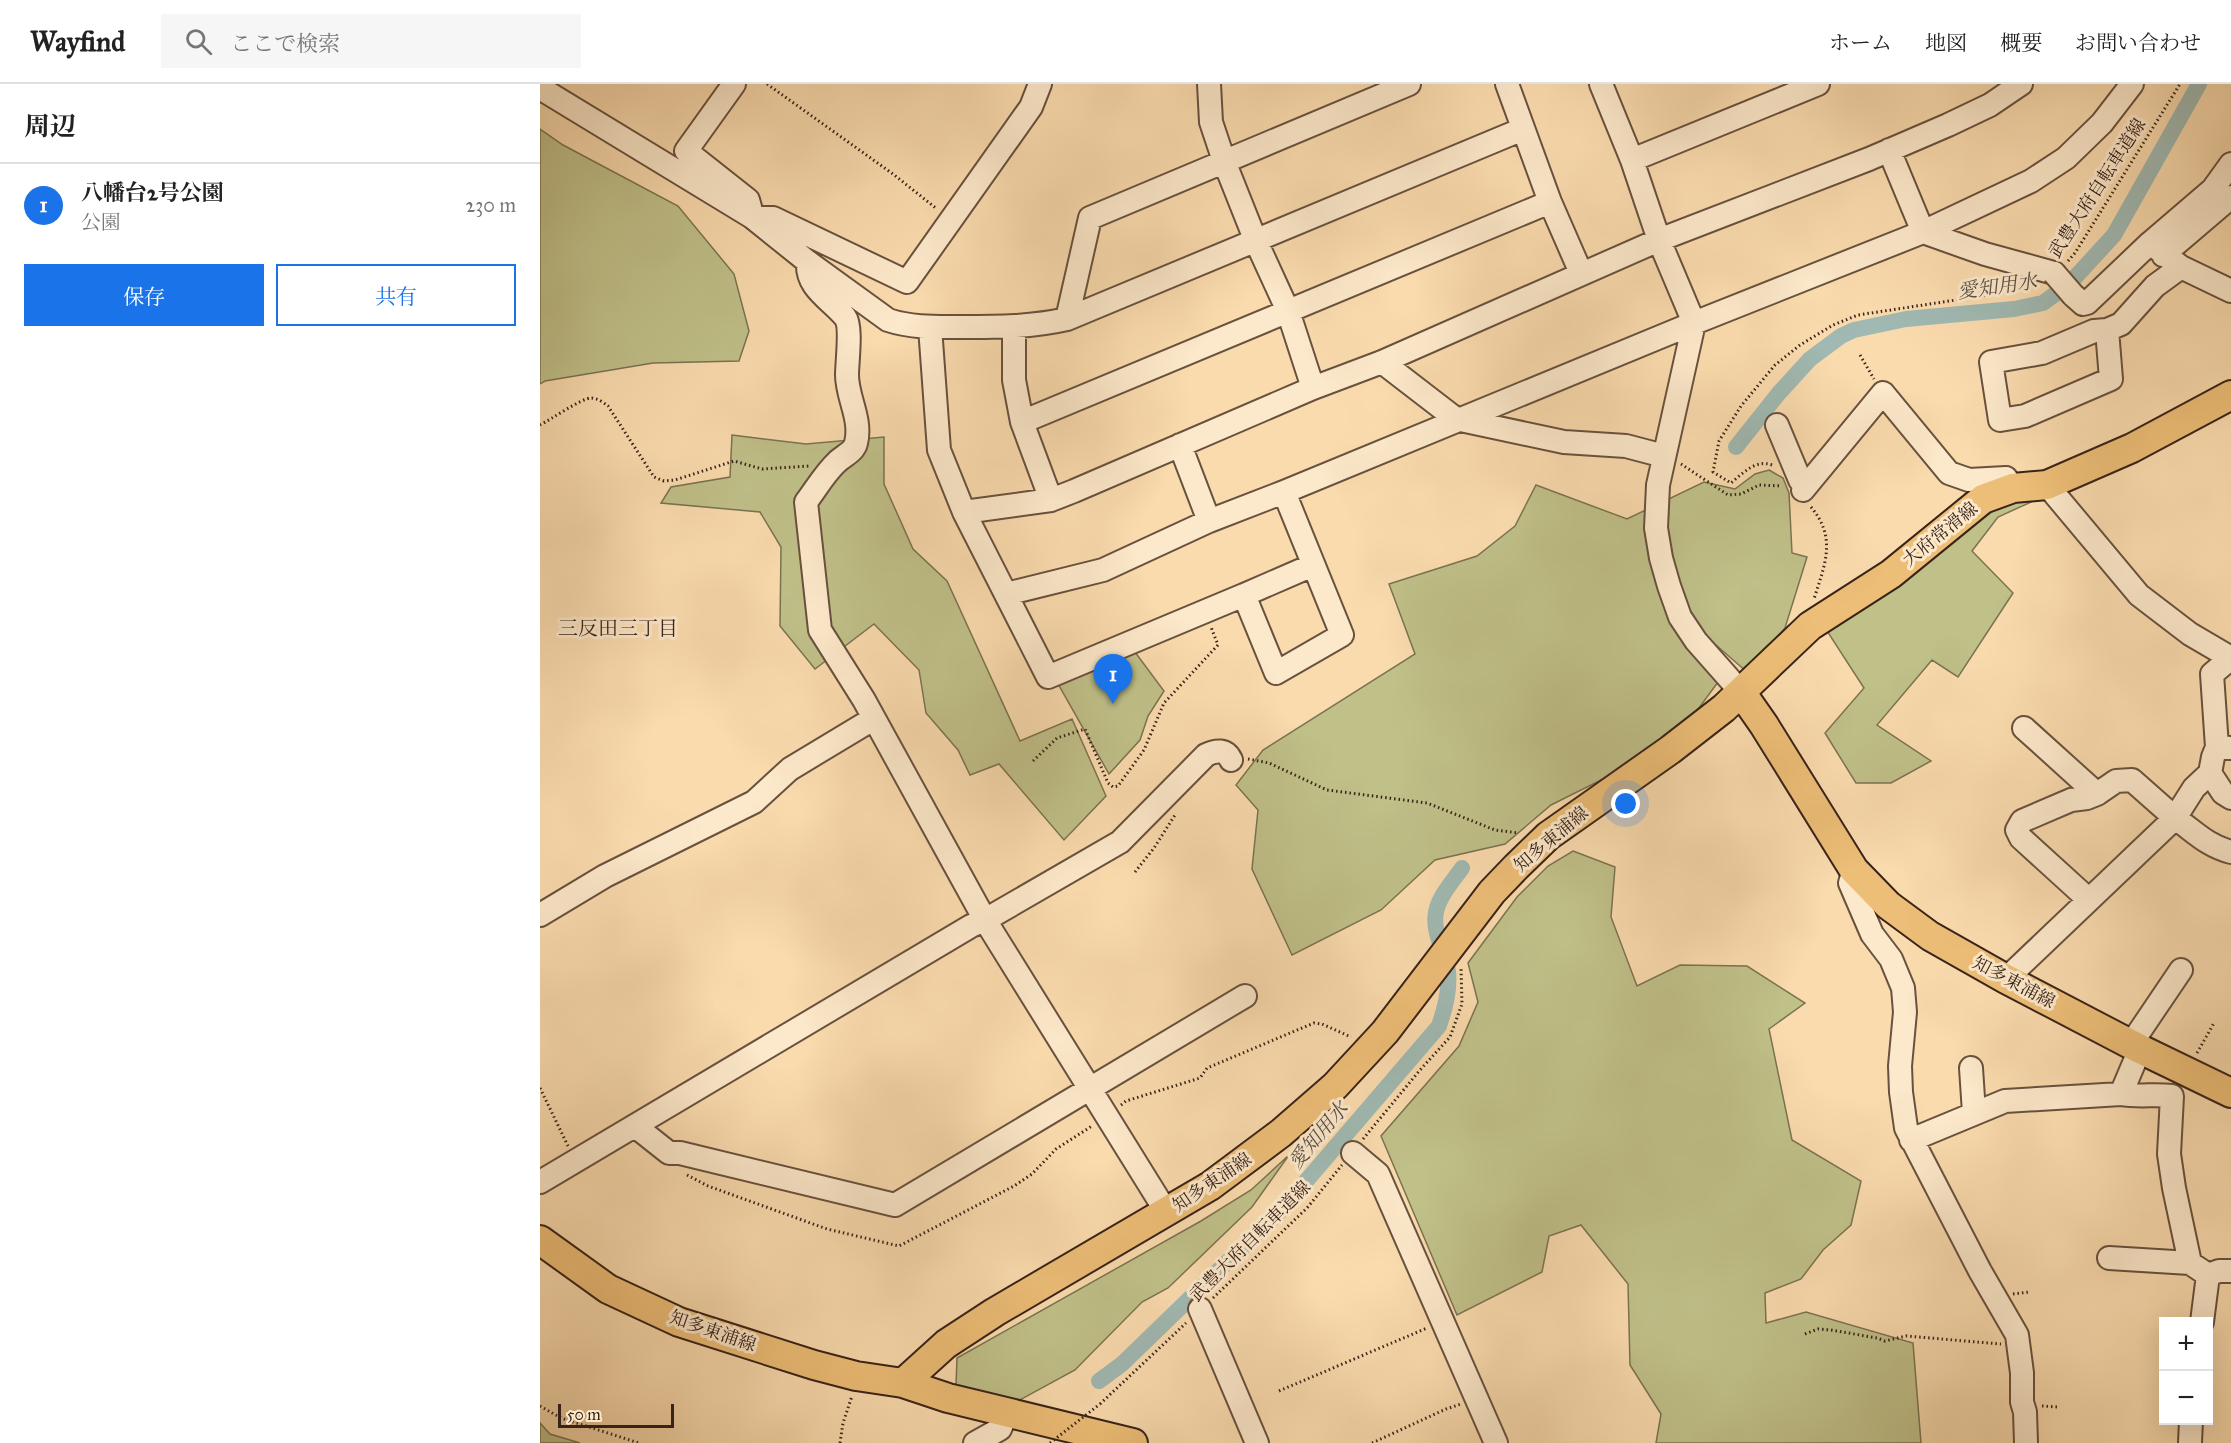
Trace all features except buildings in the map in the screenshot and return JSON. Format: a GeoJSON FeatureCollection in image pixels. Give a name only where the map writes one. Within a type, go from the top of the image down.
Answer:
{"type":"FeatureCollection","features":[{"type":"Feature","properties":{"kind":"main road","name":"大府常滑線"},"geometry":{"type":"LineString","coordinates":[[1741,692],[1810,626],[1890,574],[1983,499],[2013,488],[2047,485],[2132,448],[2231,395]]}},
{"type":"Feature","properties":{"kind":"main road","name":"知多東浦線"},"geometry":{"type":"LineString","coordinates":[[903,1383],[946,1344],[995,1312],[1167,1213],[1242,1164],[1335,1086],[1385,1032],[1492,892],[1542,842],[1670,750],[1741,692],[1854,870],[1888,905],[1930,936],[2006,979],[2135,1047],[2231,1093]]}},
{"type":"Feature","properties":{"kind":"main road","name":"知多東浦線"},"geometry":{"type":"LineString","coordinates":[[540,1240],[608,1289],[679,1322],[814,1365],[856,1376],[903,1383],[948,1398],[1133,1443]]}},
{"type":"Feature","properties":{"kind":"street"},"geometry":{"type":"LineString","coordinates":[[734,84],[686,151],[748,200],[752,217]]}},
{"type":"Feature","properties":{"kind":"street"},"geometry":{"type":"LineString","coordinates":[[752,217],[773,218],[907,282],[1031,107],[1040,84]]}},
{"type":"Feature","properties":{"kind":"street"},"geometry":{"type":"LineString","coordinates":[[1209,84],[1211,122],[1224,161],[1255,239],[1288,311],[1313,388]]}},
{"type":"Feature","properties":{"kind":"street"},"geometry":{"type":"LineString","coordinates":[[1067,319],[1090,218],[1409,84]]}},
{"type":"Feature","properties":{"kind":"street"},"geometry":{"type":"LineString","coordinates":[[1507,84],[1550,202],[1581,273]]}},
{"type":"Feature","properties":{"kind":"street"},"geometry":{"type":"LineString","coordinates":[[1632,160],[1818,84]]}},
{"type":"Feature","properties":{"kind":"street"},"geometry":{"type":"LineString","coordinates":[[964,512],[1051,500],[1313,388],[1382,362],[1659,240],[1889,150],[1990,105],[2021,84]]}},
{"type":"Feature","properties":{"kind":"street"},"geometry":{"type":"LineString","coordinates":[[1006,594],[1103,570],[1209,521],[1923,232],[2031,181],[2066,158],[2102,123],[2132,84]]}},
{"type":"Feature","properties":{"kind":"street"},"geometry":{"type":"LineString","coordinates":[[1606,85],[1659,240],[1694,323],[1658,485],[1656,528],[1669,586],[1680,617],[1741,692]]}},
{"type":"Feature","properties":{"kind":"street"},"geometry":{"type":"LineString","coordinates":[[540,88],[752,217],[808,262],[888,320],[903,325],[930,327],[1014,327],[1042,325],[1067,319],[1523,129]]}},
{"type":"Feature","properties":{"kind":"street"},"geometry":{"type":"LineString","coordinates":[[1889,150],[1923,232],[1984,254],[2058,270],[2073,295],[2083,304],[2165,255],[2231,197]]}},
{"type":"Feature","properties":{"kind":"street"},"geometry":{"type":"LineString","coordinates":[[2107,330],[2111,379],[2025,416],[2000,420],[1991,362],[2042,353],[2094,331],[2107,330],[2121,324],[2155,286],[2165,255],[2231,164]]}},
{"type":"Feature","properties":{"kind":"street"},"geometry":{"type":"LineString","coordinates":[[1022,422],[1550,202]]}},
{"type":"Feature","properties":{"kind":"street"},"geometry":{"type":"LineString","coordinates":[[2165,255],[2231,291]]}},
{"type":"Feature","properties":{"kind":"street"},"geometry":{"type":"LineString","coordinates":[[808,262],[807,272],[812,283],[847,319],[847,379],[857,417],[856,443],[846,456],[837,462],[806,501],[820,630],[873,719],[985,920],[1167,1213]]}},
{"type":"Feature","properties":{"kind":"street"},"geometry":{"type":"LineString","coordinates":[[930,327],[939,450],[964,512],[1048,677],[1313,565]]}},
{"type":"Feature","properties":{"kind":"street"},"geometry":{"type":"LineString","coordinates":[[1014,327],[1014,380],[1022,422],[1051,500]]}},
{"type":"Feature","properties":{"kind":"street"},"geometry":{"type":"LineString","coordinates":[[1382,362],[1456,420],[1564,442],[1626,446],[1664,457]]}},
{"type":"Feature","properties":{"kind":"street"},"geometry":{"type":"LineString","coordinates":[[1799,488],[1883,393],[1948,473],[1969,480],[2006,478],[2013,488]]}},
{"type":"Feature","properties":{"kind":"street"},"geometry":{"type":"LineString","coordinates":[[1777,425],[1800,480],[1799,488]]}},
{"type":"Feature","properties":{"kind":"street"},"geometry":{"type":"LineString","coordinates":[[1180,445],[1209,521]]}},
{"type":"Feature","properties":{"kind":"street"},"geometry":{"type":"LineString","coordinates":[[2006,979],[2175,818],[2194,788],[2210,773],[2213,756],[2224,748],[2212,674],[2231,658],[2190,634],[2139,595],[2047,485]]}},
{"type":"Feature","properties":{"kind":"street"},"geometry":{"type":"LineString","coordinates":[[1244,595],[1276,673],[1342,635],[1284,492]]}},
{"type":"Feature","properties":{"kind":"street"},"geometry":{"type":"LineString","coordinates":[[540,915],[605,876],[754,802],[790,768],[873,719]]}},
{"type":"Feature","properties":{"kind":"street"},"geometry":{"type":"LineString","coordinates":[[2024,728],[2097,794]]}},
{"type":"Feature","properties":{"kind":"street"},"geometry":{"type":"LineString","coordinates":[[540,1182],[971,926],[1120,842],[1206,755],[1225,752],[1231,760]]}},
{"type":"Feature","properties":{"kind":"street"},"geometry":{"type":"LineString","coordinates":[[2210,773],[2223,793],[2231,798]]}},
{"type":"Feature","properties":{"kind":"street"},"geometry":{"type":"LineString","coordinates":[[2088,899],[2021,838],[2017,830],[2022,821],[2071,800],[2097,794],[2116,781],[2132,780],[2201,840],[2231,852]]}},
{"type":"Feature","properties":{"kind":"street"},"geometry":{"type":"LineString","coordinates":[[1854,870],[1850,883],[1872,934],[1890,959],[1903,988],[1905,1011],[1900,1066],[1906,1128],[1980,1271],[2017,1335],[2026,1443]]}},
{"type":"Feature","properties":{"kind":"street"},"geometry":{"type":"LineString","coordinates":[[2121,1094],[2135,1047],[2181,970]]}},
{"type":"Feature","properties":{"kind":"street"},"geometry":{"type":"LineString","coordinates":[[635,1126],[669,1153],[680,1153],[895,1205],[1245,996]]}},
{"type":"Feature","properties":{"kind":"street"},"geometry":{"type":"LineString","coordinates":[[1971,1068],[1974,1113]]}},
{"type":"Feature","properties":{"kind":"street"},"geometry":{"type":"LineString","coordinates":[[1911,1140],[2004,1101],[2121,1094],[2135,1097],[2156,1094],[2172,1096],[2169,1154],[2174,1188],[2199,1269],[2202,1317]]}},
{"type":"Feature","properties":{"kind":"street"},"geometry":{"type":"LineString","coordinates":[[1353,1153],[1378,1174],[1497,1443]]}},
{"type":"Feature","properties":{"kind":"street"},"geometry":{"type":"LineString","coordinates":[[2109,1258],[2231,1272]]}},
{"type":"Feature","properties":{"kind":"street"},"geometry":{"type":"LineString","coordinates":[[1200,1310],[1257,1443]]}},
{"type":"Feature","properties":{"kind":"street"},"geometry":{"type":"LineString","coordinates":[[975,1443],[1000,1429],[1007,1413]]}},
{"type":"Feature","properties":{"kind":"street"},"geometry":{"type":"LineString","coordinates":[[2190,1443],[2191,1425]]}},
{"type":"Feature","properties":{"kind":"path"},"geometry":{"type":"LineString","coordinates":[[767,84],[930,202],[949,222]]}},
{"type":"Feature","properties":{"kind":"path","name":"武豊大府自転車道線"},"geometry":{"type":"LineString","coordinates":[[2058,270],[2075,253],[2180,84]]}},
{"type":"Feature","properties":{"kind":"path"},"geometry":{"type":"LineString","coordinates":[[1774,466],[1768,463],[1758,464],[1731,483],[1713,472],[1719,441],[1741,406],[1775,365],[1800,345],[1833,325],[1858,315],[1995,294],[2029,285]]}},
{"type":"Feature","properties":{"kind":"path"},"geometry":{"type":"LineString","coordinates":[[1860,355],[1883,393]]}},
{"type":"Feature","properties":{"kind":"path"},"geometry":{"type":"LineString","coordinates":[[540,425],[582,401],[591,398],[601,401],[609,406],[654,477],[664,481],[675,480],[734,461],[762,469],[802,468],[837,462]]}},
{"type":"Feature","properties":{"kind":"path"},"geometry":{"type":"LineString","coordinates":[[1664,457],[1686,467],[1728,495],[1741,494],[1759,485],[1769,484],[1799,488],[1820,518],[1826,530],[1827,542],[1821,575],[1808,618],[1810,626]]}},
{"type":"Feature","properties":{"kind":"path"},"geometry":{"type":"LineString","coordinates":[[1033,761],[1057,738],[1085,729],[1108,783],[1113,787],[1118,786],[1143,750],[1164,703],[1218,645],[1205,612]]}},
{"type":"Feature","properties":{"kind":"path"},"geometry":{"type":"LineString","coordinates":[[1231,760],[1254,759],[1269,763],[1327,790],[1427,803],[1494,830],[1531,833],[1542,842]]}},
{"type":"Feature","properties":{"kind":"path"},"geometry":{"type":"LineString","coordinates":[[1135,872],[1154,848],[1177,810]]}},
{"type":"Feature","properties":{"kind":"path","name":"武豊大府自転車道線"},"geometry":{"type":"LineString","coordinates":[[1050,1443],[1100,1404],[1307,1208],[1420,1070],[1450,1037],[1462,1004],[1461,934]]}},
{"type":"Feature","properties":{"kind":"path"},"geometry":{"type":"LineString","coordinates":[[2189,1073],[2214,1023]]}},
{"type":"Feature","properties":{"kind":"path"},"geometry":{"type":"LineString","coordinates":[[540,1088],[576,1161]]}},
{"type":"Feature","properties":{"kind":"path"},"geometry":{"type":"LineString","coordinates":[[1278,1391],[1443,1321]]}},
{"type":"Feature","properties":{"kind":"path"},"geometry":{"type":"LineString","coordinates":[[1805,1334],[1818,1329],[1885,1341],[1906,1336],[2018,1346]]}},
{"type":"Feature","properties":{"kind":"path"},"geometry":{"type":"LineString","coordinates":[[840,1443],[856,1376]]}},
{"type":"Feature","properties":{"kind":"path"},"geometry":{"type":"LineString","coordinates":[[1372,1443],[1446,1408],[1460,1404],[1480,1405]]}},
{"type":"Feature","properties":{"kind":"path"},"geometry":{"type":"LineString","coordinates":[[540,1406],[561,1418],[639,1443]]}},
{"type":"Feature","properties":{"kind":"green space"},"geometry":{"type":"Polygon","coordinates":[[[540,129],[563,145],[678,206],[734,274],[749,331],[739,361],[653,363],[545,381],[540,384],[540,129]]]}},
{"type":"Feature","properties":{"kind":"green space"},"geometry":{"type":"Polygon","coordinates":[[[732,435],[806,444],[884,437],[884,484],[913,549],[947,581],[1020,741],[1072,719],[1106,796],[1064,840],[999,764],[970,775],[958,750],[926,713],[919,670],[874,624],[815,669],[780,626],[781,547],[760,512],[661,503],[671,487],[730,477],[732,435]]]}},
{"type":"Feature","properties":{"kind":"green space"},"geometry":{"type":"Polygon","coordinates":[[[1769,470],[1783,478],[1789,493],[1792,553],[1807,557],[1785,628],[1747,672],[1709,639],[1718,682],[1699,708],[1641,760],[1551,805],[1505,844],[1435,860],[1381,910],[1292,955],[1252,869],[1258,810],[1236,785],[1263,750],[1415,654],[1389,584],[1477,556],[1515,526],[1536,485],[1627,519],[1704,482],[1735,489],[1755,474],[1769,470]]]}},
{"type":"Feature","properties":{"kind":"green space"},"geometry":{"type":"Polygon","coordinates":[[[2040,498],[1998,517],[1972,551],[2013,593],[1958,677],[1932,660],[1877,725],[1931,761],[1891,783],[1856,783],[1825,733],[1864,688],[1827,631],[1986,503],[2040,498]]]}},
{"type":"Feature","properties":{"kind":"green space"},"geometry":{"type":"Polygon","coordinates":[[[1132,648],[1164,691],[1148,716],[1140,740],[1109,774],[1057,682],[1132,648]]]}},
{"type":"Feature","properties":{"kind":"green space"},"geometry":{"type":"Polygon","coordinates":[[[1573,851],[1615,867],[1611,917],[1637,986],[1680,965],[1747,966],[1805,1003],[1769,1029],[1792,1140],[1861,1181],[1851,1225],[1823,1250],[1801,1279],[1765,1293],[1766,1323],[1806,1312],[1913,1343],[1921,1443],[1656,1443],[1661,1414],[1630,1365],[1628,1284],[1581,1225],[1549,1236],[1542,1272],[1457,1315],[1381,1136],[1459,1046],[1478,1002],[1468,963],[1517,897],[1548,866],[1573,851]]]}},
{"type":"Feature","properties":{"kind":"green space"},"geometry":{"type":"Polygon","coordinates":[[[1289,1155],[1252,1207],[1168,1288],[1142,1302],[1075,1370],[1016,1402],[956,1386],[957,1358],[1201,1221],[1251,1190],[1289,1155]]]}},
{"type":"Feature","properties":{"kind":"green space"},"geometry":{"type":"Polygon","coordinates":[[[540,1423],[550,1434],[580,1443],[540,1443],[540,1423]]]}},
{"type":"Feature","properties":{"kind":"waterway","name":"愛知用水"},"geometry":{"type":"LineString","coordinates":[[1736,447],[1779,393],[1810,359],[1841,336],[1854,330],[1906,319],[2014,309],[2043,303],[2069,284],[2114,235],[2199,84]]}},
{"type":"Feature","properties":{"kind":"waterway","name":"愛知用水"},"geometry":{"type":"LineString","coordinates":[[1099,1381],[1122,1364],[1283,1208],[1439,1026],[1446,999],[1448,971],[1439,942],[1436,912],[1443,894],[1462,868]]}},
{"type":"Feature","properties":{"kind":"place","name":"八幡台2号公園"},"geometry":{"type":"Point","coordinates":[1113,704]}},
{"type":"Feature","properties":{"kind":"district","name":"三反田三丁目"},"geometry":{"type":"Point","coordinates":[618,628]}}]}
